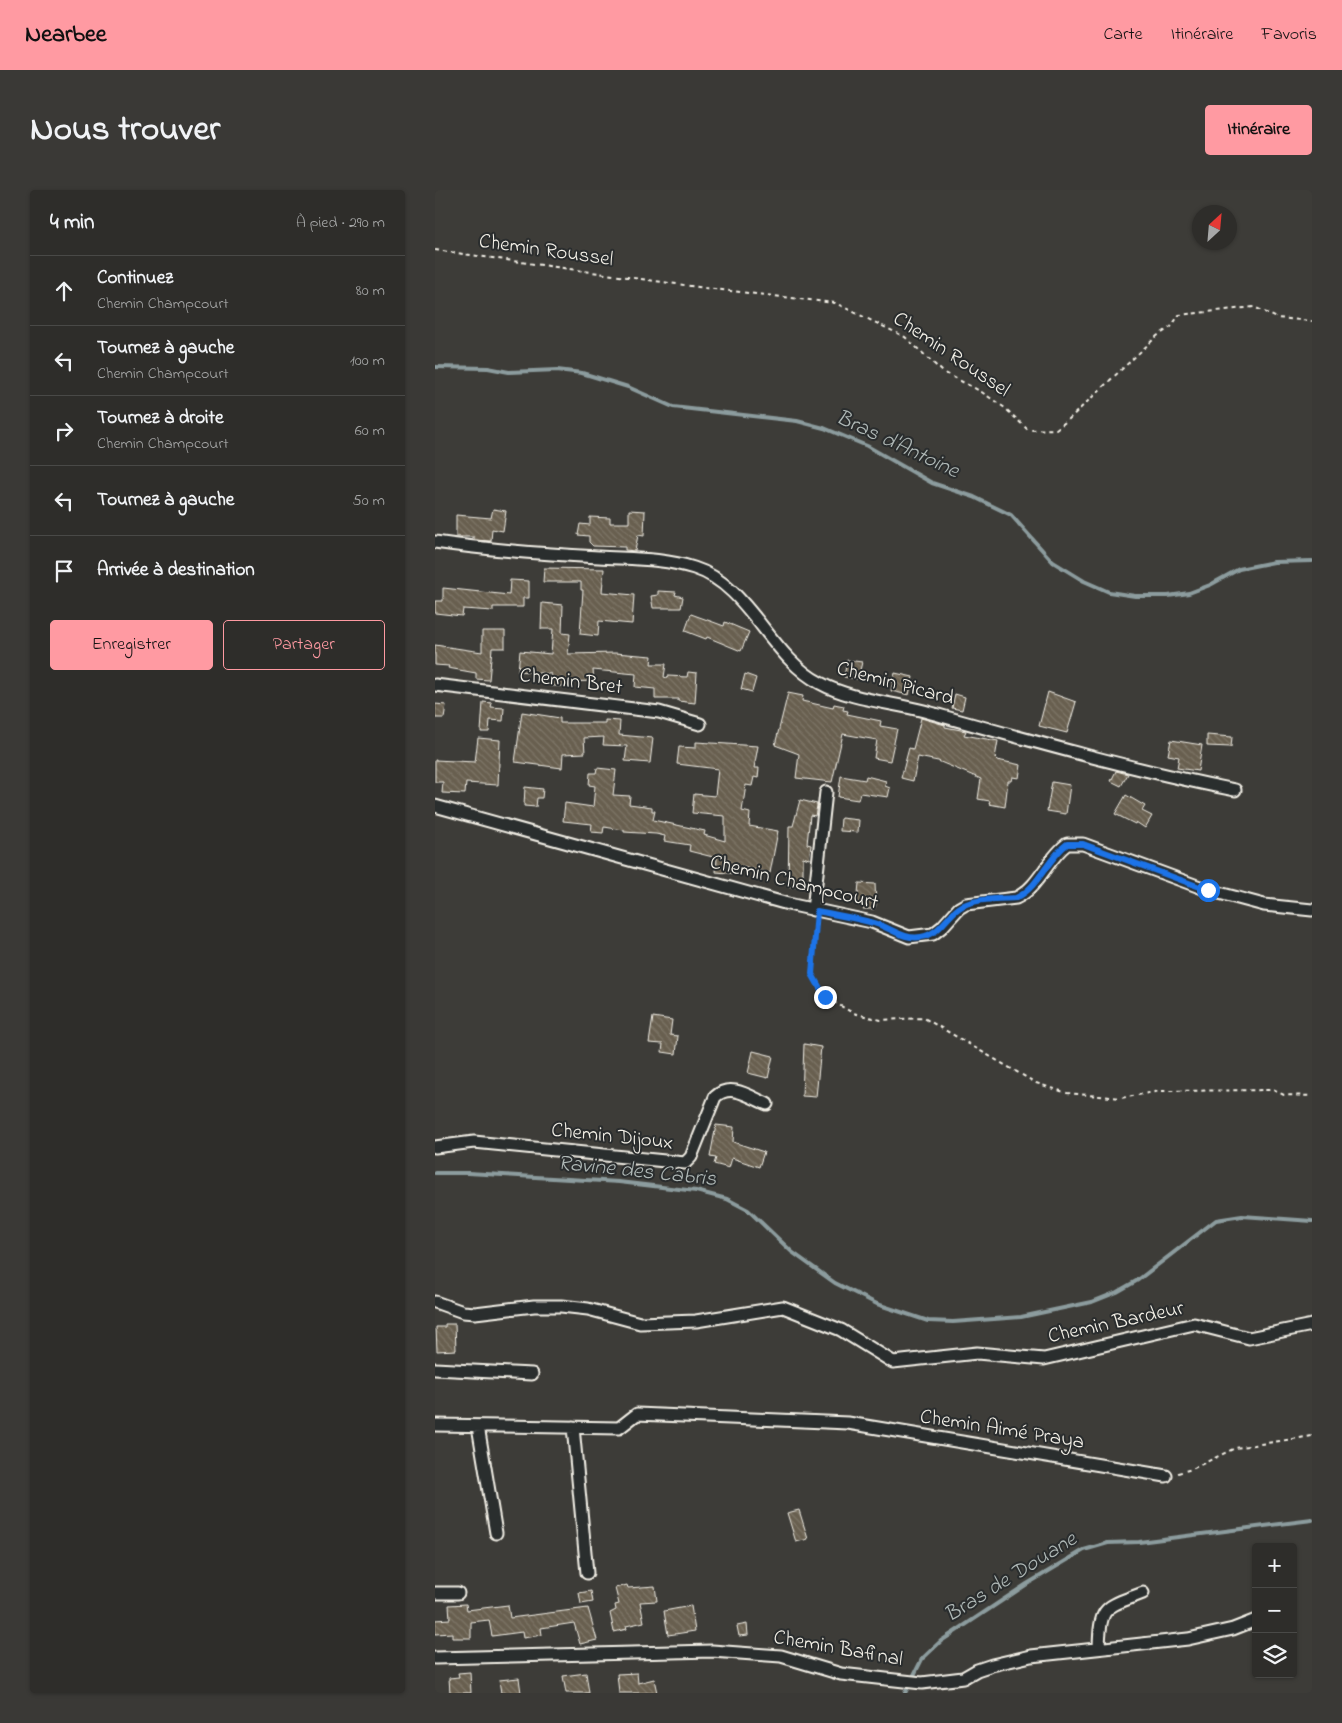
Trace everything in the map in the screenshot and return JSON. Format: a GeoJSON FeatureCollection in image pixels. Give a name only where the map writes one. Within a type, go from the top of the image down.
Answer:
{"type":"FeatureCollection","features":[{"type":"Feature","properties":{"kind":"street","name":"Chemin Picard"},"geometry":{"type":"LineString","coordinates":[[435,542],[520,552],[643,560],[692,567],[717,578],[795,664],[819,683],[832,689],[912,708],[1150,773],[1235,790]]}},
{"type":"Feature","properties":{"kind":"street","name":"Chemin Bret"},"geometry":{"type":"LineString","coordinates":[[435,685],[659,712],[700,724]]}},
{"type":"Feature","properties":{"kind":"street"},"geometry":{"type":"LineString","coordinates":[[815,910],[826,792]]}},
{"type":"Feature","properties":{"kind":"street","name":"Chemin Champcourt"},"geometry":{"type":"LineString","coordinates":[[435,806],[815,910],[873,922],[909,937],[933,934],[959,908],[966,904],[1016,898],[1030,890],[1046,866],[1067,844],[1083,844],[1208,890],[1264,905],[1312,910]]}},
{"type":"Feature","properties":{"kind":"street","name":"Chemin Dijoux"},"geometry":{"type":"LineString","coordinates":[[435,1147],[474,1142],[685,1163],[691,1157],[715,1097],[720,1092],[731,1089],[767,1104]]}},
{"type":"Feature","properties":{"kind":"street","name":"Chemin Bardeur"},"geometry":{"type":"LineString","coordinates":[[435,1302],[463,1312],[475,1313],[534,1306],[561,1306],[588,1309],[639,1324],[696,1321],[783,1307],[841,1330],[893,1362],[977,1353],[1044,1359],[1194,1324],[1249,1338],[1312,1325]]}},
{"type":"Feature","properties":{"kind":"street"},"geometry":{"type":"LineString","coordinates":[[435,1369],[532,1374]]}},
{"type":"Feature","properties":{"kind":"street","name":"Chemin Aimé Praya"},"geometry":{"type":"LineString","coordinates":[[435,1425],[619,1428],[637,1414],[679,1414],[848,1424],[1166,1476]]}},
{"type":"Feature","properties":{"kind":"street"},"geometry":{"type":"LineString","coordinates":[[478,1426],[496,1533]]}},
{"type":"Feature","properties":{"kind":"street"},"geometry":{"type":"LineString","coordinates":[[573,1427],[587,1572]]}},
{"type":"Feature","properties":{"kind":"street"},"geometry":{"type":"LineString","coordinates":[[435,1593],[458,1593]]}},
{"type":"Feature","properties":{"kind":"street"},"geometry":{"type":"LineString","coordinates":[[1099,1648],[1104,1611],[1110,1606],[1143,1593]]}},
{"type":"Feature","properties":{"kind":"street","name":"Chemin Bafinal"},"geometry":{"type":"LineString","coordinates":[[435,1658],[712,1650],[781,1656],[841,1674],[922,1683],[963,1678],[977,1670],[1009,1660],[1188,1638],[1233,1629],[1252,1622]]}},
{"type":"Feature","properties":{"kind":"path","name":"Chemin Roussel"},"geometry":{"type":"LineString","coordinates":[[435,250],[696,287],[835,303],[905,337],[943,372],[980,390],[1005,408],[1028,430],[1056,429],[1068,420],[1157,336],[1171,327],[1179,315],[1254,307],[1277,318],[1312,321]]}},
{"type":"Feature","properties":{"kind":"path"},"geometry":{"type":"LineString","coordinates":[[815,910],[812,974],[825,997],[853,1013],[881,1020],[924,1018],[1036,1083],[1067,1093],[1121,1098],[1160,1090],[1273,1090],[1284,1095],[1312,1096]]}},
{"type":"Feature","properties":{"kind":"path"},"geometry":{"type":"LineString","coordinates":[[1166,1476],[1192,1469],[1235,1448],[1312,1436]]}},
{"type":"Feature","properties":{"kind":"building"},"geometry":{"type":"Polygon","coordinates":[[[493,509],[506,511],[503,531],[492,529],[491,541],[474,540],[474,537],[456,537],[456,515],[491,518],[493,509]]]}},
{"type":"Feature","properties":{"kind":"building"},"geometry":{"type":"Polygon","coordinates":[[[629,510],[645,511],[644,536],[638,535],[635,551],[625,550],[625,547],[593,546],[589,542],[589,536],[578,535],[580,524],[590,525],[590,517],[610,518],[610,523],[629,523],[629,510]]]}},
{"type":"Feature","properties":{"kind":"building"},"geometry":{"type":"Polygon","coordinates":[[[544,568],[604,569],[602,592],[634,595],[632,624],[599,621],[598,636],[580,634],[583,590],[581,590],[581,582],[543,582],[544,568]]]}},
{"type":"Feature","properties":{"kind":"building"},"geometry":{"type":"Polygon","coordinates":[[[510,580],[529,581],[529,598],[523,598],[523,607],[493,607],[493,611],[463,609],[462,616],[435,613],[435,601],[443,601],[443,588],[509,595],[510,580]]]}},
{"type":"Feature","properties":{"kind":"building"},"geometry":{"type":"Polygon","coordinates":[[[658,591],[676,592],[675,595],[683,597],[681,608],[653,608],[651,596],[658,595],[658,591]]]}},
{"type":"Feature","properties":{"kind":"building"},"geometry":{"type":"Polygon","coordinates":[[[542,603],[563,605],[562,633],[570,634],[568,654],[615,653],[652,656],[651,664],[666,664],[664,677],[687,677],[688,672],[697,673],[695,703],[678,701],[678,699],[655,699],[655,689],[635,687],[636,674],[593,670],[594,681],[563,682],[563,686],[550,686],[551,674],[518,671],[520,651],[551,654],[553,629],[541,629],[542,603]]]}},
{"type":"Feature","properties":{"kind":"building"},"geometry":{"type":"Polygon","coordinates":[[[691,614],[724,626],[725,622],[749,632],[741,651],[707,637],[706,639],[685,631],[691,614]]]}},
{"type":"Feature","properties":{"kind":"building"},"geometry":{"type":"Polygon","coordinates":[[[482,631],[505,631],[505,648],[492,648],[489,680],[476,679],[476,673],[448,668],[449,666],[435,665],[435,645],[482,652],[482,631]]]}},
{"type":"Feature","properties":{"kind":"building"},"geometry":{"type":"Polygon","coordinates":[[[847,660],[862,662],[858,679],[844,677],[847,660]]]}},
{"type":"Feature","properties":{"kind":"building"},"geometry":{"type":"Polygon","coordinates":[[[895,673],[913,677],[909,695],[891,691],[895,673]]]}},
{"type":"Feature","properties":{"kind":"building"},"geometry":{"type":"Polygon","coordinates":[[[745,674],[756,678],[752,692],[741,689],[745,674]]]}},
{"type":"Feature","properties":{"kind":"building"},"geometry":{"type":"Polygon","coordinates":[[[1048,692],[1076,702],[1067,733],[1039,726],[1048,692]]]}},
{"type":"Feature","properties":{"kind":"building"},"geometry":{"type":"Polygon","coordinates":[[[788,693],[803,696],[802,701],[833,708],[834,704],[844,706],[843,710],[848,711],[847,714],[881,721],[880,726],[897,729],[890,761],[874,758],[877,740],[843,734],[832,782],[796,778],[799,754],[775,745],[788,693]]]}},
{"type":"Feature","properties":{"kind":"building"},"geometry":{"type":"Polygon","coordinates":[[[955,694],[965,697],[962,710],[952,708],[955,694]]]}},
{"type":"Feature","properties":{"kind":"building"},"geometry":{"type":"Polygon","coordinates":[[[483,702],[492,703],[491,707],[504,708],[503,721],[490,720],[489,732],[481,732],[483,702]]]}},
{"type":"Feature","properties":{"kind":"building"},"geometry":{"type":"Polygon","coordinates":[[[435,704],[446,705],[444,718],[435,718],[435,704]]]}},
{"type":"Feature","properties":{"kind":"building"},"geometry":{"type":"Polygon","coordinates":[[[522,712],[560,718],[560,723],[620,721],[619,735],[653,738],[650,763],[625,761],[627,746],[603,745],[604,737],[584,738],[585,753],[563,754],[562,768],[515,762],[522,712]]]}},
{"type":"Feature","properties":{"kind":"building"},"geometry":{"type":"Polygon","coordinates":[[[921,718],[945,725],[945,727],[966,731],[964,735],[998,741],[995,758],[1021,765],[1019,778],[1012,777],[1011,781],[1008,781],[1005,807],[989,804],[990,801],[978,799],[981,779],[938,761],[918,757],[913,781],[901,778],[909,748],[913,749],[921,718]]]}},
{"type":"Feature","properties":{"kind":"building"},"geometry":{"type":"Polygon","coordinates":[[[1207,735],[1232,737],[1231,747],[1207,746],[1207,735]]]}},
{"type":"Feature","properties":{"kind":"building"},"geometry":{"type":"Polygon","coordinates":[[[478,738],[500,740],[498,785],[466,783],[465,794],[442,793],[443,782],[435,782],[435,760],[475,762],[478,738]]]}},
{"type":"Feature","properties":{"kind":"building"},"geometry":{"type":"Polygon","coordinates":[[[1171,740],[1202,745],[1198,771],[1177,768],[1179,757],[1168,755],[1171,740]]]}},
{"type":"Feature","properties":{"kind":"building"},"geometry":{"type":"Polygon","coordinates":[[[696,742],[758,746],[754,768],[759,768],[758,778],[754,777],[752,786],[746,785],[742,811],[750,813],[749,826],[778,831],[770,873],[741,867],[740,874],[716,872],[717,858],[689,851],[690,845],[664,841],[665,836],[624,832],[624,830],[604,827],[603,833],[591,832],[592,824],[563,821],[565,803],[593,807],[595,786],[589,785],[590,773],[596,773],[597,768],[616,770],[613,795],[630,796],[629,804],[652,807],[652,811],[655,811],[653,820],[705,831],[704,835],[725,841],[725,816],[692,813],[694,794],[715,796],[718,769],[677,764],[679,747],[696,748],[696,742]]]}},
{"type":"Feature","properties":{"kind":"building"},"geometry":{"type":"Polygon","coordinates":[[[1116,771],[1128,774],[1121,786],[1111,781],[1116,771]]]}},
{"type":"Feature","properties":{"kind":"building"},"geometry":{"type":"Polygon","coordinates":[[[841,776],[865,780],[866,776],[886,781],[885,786],[890,788],[888,797],[860,793],[858,800],[838,797],[841,776]]]}},
{"type":"Feature","properties":{"kind":"building"},"geometry":{"type":"Polygon","coordinates":[[[1052,782],[1070,785],[1066,814],[1047,811],[1052,782]]]}},
{"type":"Feature","properties":{"kind":"building"},"geometry":{"type":"Polygon","coordinates":[[[525,787],[543,789],[542,798],[537,798],[536,807],[524,806],[525,787]]]}},
{"type":"Feature","properties":{"kind":"building"},"geometry":{"type":"Polygon","coordinates":[[[1126,795],[1145,806],[1142,811],[1152,816],[1145,828],[1136,822],[1135,824],[1115,814],[1126,795]]]}},
{"type":"Feature","properties":{"kind":"building"},"geometry":{"type":"Polygon","coordinates":[[[800,800],[817,804],[817,806],[815,816],[810,815],[807,844],[811,845],[809,859],[803,857],[803,887],[788,887],[789,826],[793,826],[800,800]]]}},
{"type":"Feature","properties":{"kind":"building"},"geometry":{"type":"Polygon","coordinates":[[[841,818],[859,820],[858,832],[840,831],[841,818]]]}},
{"type":"Feature","properties":{"kind":"building"},"geometry":{"type":"Polygon","coordinates":[[[859,883],[875,884],[876,905],[874,909],[863,909],[864,904],[857,904],[859,883]]]}},
{"type":"Feature","properties":{"kind":"building"},"geometry":{"type":"Polygon","coordinates":[[[653,1017],[672,1020],[670,1035],[678,1036],[676,1054],[662,1052],[663,1044],[649,1043],[653,1017]]]}},
{"type":"Feature","properties":{"kind":"building"},"geometry":{"type":"Polygon","coordinates":[[[804,1044],[821,1047],[816,1097],[802,1096],[804,1044]]]}},
{"type":"Feature","properties":{"kind":"building"},"geometry":{"type":"Polygon","coordinates":[[[753,1051],[773,1056],[768,1078],[748,1073],[753,1051]]]}},
{"type":"Feature","properties":{"kind":"building"},"geometry":{"type":"Polygon","coordinates":[[[716,1125],[734,1127],[733,1142],[764,1152],[759,1167],[732,1158],[729,1168],[714,1164],[716,1158],[710,1157],[716,1125]]]}},
{"type":"Feature","properties":{"kind":"building"},"geometry":{"type":"Polygon","coordinates":[[[445,1324],[455,1324],[456,1350],[437,1351],[436,1327],[445,1327],[445,1324]]]}},
{"type":"Feature","properties":{"kind":"building"},"geometry":{"type":"Polygon","coordinates":[[[799,1510],[808,1539],[796,1542],[787,1513],[799,1510]]]}},
{"type":"Feature","properties":{"kind":"building"},"geometry":{"type":"Polygon","coordinates":[[[627,1585],[628,1588],[655,1586],[657,1601],[640,1602],[644,1622],[626,1626],[627,1629],[614,1632],[610,1613],[616,1610],[615,1605],[619,1604],[615,1588],[627,1585]]]}},
{"type":"Feature","properties":{"kind":"building"},"geometry":{"type":"Polygon","coordinates":[[[591,1591],[593,1602],[581,1604],[579,1593],[591,1591]]]}},
{"type":"Feature","properties":{"kind":"building"},"geometry":{"type":"Polygon","coordinates":[[[466,1604],[467,1610],[508,1605],[510,1618],[588,1608],[597,1640],[580,1644],[574,1623],[541,1628],[542,1635],[523,1638],[522,1632],[492,1636],[489,1620],[471,1622],[471,1638],[452,1638],[452,1633],[435,1634],[435,1620],[450,1619],[449,1605],[466,1604]]]}},
{"type":"Feature","properties":{"kind":"building"},"geometry":{"type":"Polygon","coordinates":[[[691,1606],[695,1631],[668,1635],[664,1611],[691,1606]]]}},
{"type":"Feature","properties":{"kind":"building"},"geometry":{"type":"Polygon","coordinates":[[[747,1624],[748,1635],[739,1636],[737,1626],[747,1624]]]}},
{"type":"Feature","properties":{"kind":"building"},"geometry":{"type":"Polygon","coordinates":[[[470,1672],[471,1693],[450,1693],[449,1678],[459,1677],[458,1673],[470,1672]]]}},
{"type":"Feature","properties":{"kind":"building"},"geometry":{"type":"Polygon","coordinates":[[[586,1673],[589,1693],[566,1693],[563,1676],[586,1673]]]}},
{"type":"Feature","properties":{"kind":"building"},"geometry":{"type":"Polygon","coordinates":[[[637,1673],[638,1683],[654,1679],[657,1693],[619,1693],[617,1674],[637,1673]]]}},
{"type":"Feature","properties":{"kind":"building"},"geometry":{"type":"Polygon","coordinates":[[[519,1678],[521,1693],[501,1693],[499,1680],[519,1678]]]}},
{"type":"Feature","properties":{"kind":"waterway","name":"Bras d'Antoine"},"geometry":{"type":"LineString","coordinates":[[435,367],[488,368],[509,372],[557,370],[582,373],[628,387],[673,407],[797,421],[824,428],[867,446],[932,483],[974,497],[1011,515],[1053,562],[1084,581],[1109,592],[1135,596],[1168,596],[1189,593],[1210,585],[1239,569],[1274,562],[1312,561]]}},
{"type":"Feature","properties":{"kind":"waterway","name":"Ravine des Cabris"},"geometry":{"type":"LineString","coordinates":[[435,1173],[468,1173],[619,1182],[696,1191],[727,1199],[748,1210],[792,1252],[835,1283],[877,1304],[928,1321],[953,1322],[1021,1317],[1092,1302],[1117,1292],[1138,1280],[1216,1220],[1242,1216],[1312,1221]]}},
{"type":"Feature","properties":{"kind":"waterway","name":"Bras de Douane"},"geometry":{"type":"LineString","coordinates":[[905,1693],[922,1659],[941,1641],[1027,1584],[1084,1550],[1108,1543],[1139,1542],[1312,1520]]}},
{"type":"Feature","properties":{"kind":"route"},"geometry":{"type":"LineString","coordinates":[[825,997],[812,974],[817,911],[873,922],[909,937],[933,934],[959,908],[966,904],[1016,898],[1030,890],[1059,849],[1067,844],[1083,844],[1208,890]]}}]}
